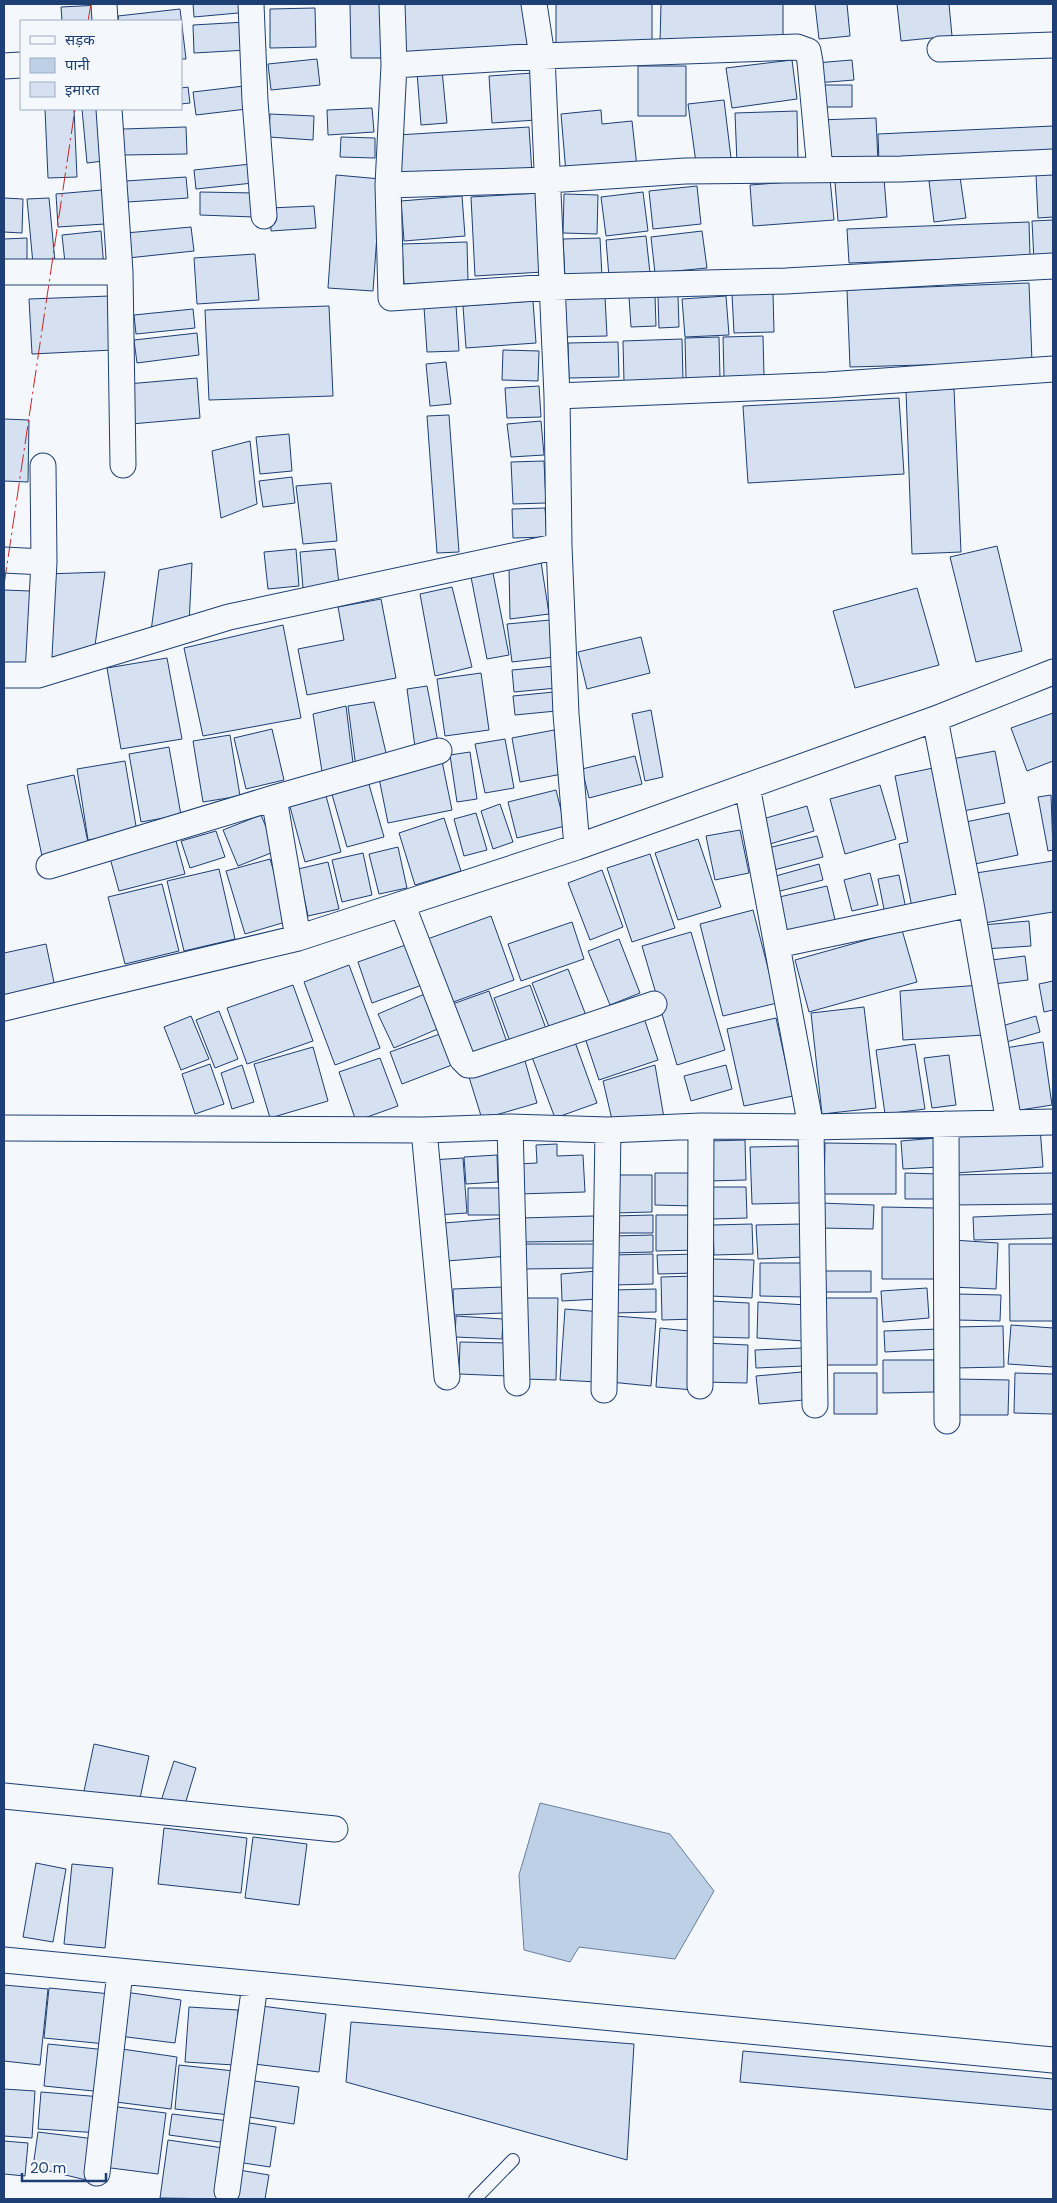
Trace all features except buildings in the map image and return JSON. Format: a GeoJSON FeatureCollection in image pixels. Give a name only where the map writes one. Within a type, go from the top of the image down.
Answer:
{"type":"FeatureCollection","features":[{"type":"Feature","properties":{"kind":"street"},"geometry":{"type":"LineString","coordinates":[[104,4],[105,20]]}},
{"type":"Feature","properties":{"kind":"street"},"geometry":{"type":"LineString","coordinates":[[251,4],[255,101],[264,216]]}},
{"type":"Feature","properties":{"kind":"street"},"geometry":{"type":"LineString","coordinates":[[392,4],[394,65],[388,185],[391,298],[552,287],[786,281],[1053,266]]}},
{"type":"Feature","properties":{"kind":"street"},"geometry":{"type":"LineString","coordinates":[[534,4],[542,56],[557,396],[559,546],[566,714],[577,847]]}},
{"type":"Feature","properties":{"kind":"street"},"geometry":{"type":"LineString","coordinates":[[940,49],[1053,44]]}},
{"type":"Feature","properties":{"kind":"street"},"geometry":{"type":"LineString","coordinates":[[394,65],[542,56],[797,47],[808,51],[820,170]]}},
{"type":"Feature","properties":{"kind":"street"},"geometry":{"type":"LineString","coordinates":[[4,66],[20,65]]}},
{"type":"Feature","properties":{"kind":"street"},"geometry":{"type":"LineString","coordinates":[[109,110],[120,272],[123,465]]}},
{"type":"Feature","properties":{"kind":"street"},"geometry":{"type":"LineString","coordinates":[[388,185],[548,180],[685,171],[901,169],[1053,162]]}},
{"type":"Feature","properties":{"kind":"street"},"geometry":{"type":"LineString","coordinates":[[4,272],[120,272]]}},
{"type":"Feature","properties":{"kind":"street"},"geometry":{"type":"LineString","coordinates":[[557,396],[827,385],[1053,369]]}},
{"type":"Feature","properties":{"kind":"street"},"geometry":{"type":"LineString","coordinates":[[38,675],[44,562],[43,466]]}},
{"type":"Feature","properties":{"kind":"street"},"geometry":{"type":"LineString","coordinates":[[4,676],[38,675],[228,617],[559,546]]}},
{"type":"Feature","properties":{"kind":"street"},"geometry":{"type":"LineString","coordinates":[[4,560],[44,562]]}},
{"type":"Feature","properties":{"kind":"street"},"geometry":{"type":"LineString","coordinates":[[4,1008],[298,938],[577,847],[935,719],[1053,672]]}},
{"type":"Feature","properties":{"kind":"street"},"geometry":{"type":"LineString","coordinates":[[935,719],[971,904],[1009,1123]]}},
{"type":"Feature","properties":{"kind":"street"},"geometry":{"type":"LineString","coordinates":[[49,866],[274,798],[439,751]]}},
{"type":"Feature","properties":{"kind":"street"},"geometry":{"type":"LineString","coordinates":[[747,786],[811,1127],[815,1404]]}},
{"type":"Feature","properties":{"kind":"street"},"geometry":{"type":"LineString","coordinates":[[274,798],[298,938]]}},
{"type":"Feature","properties":{"kind":"street"},"geometry":{"type":"LineString","coordinates":[[402,904],[462,1058],[468,1065],[473,1065],[654,1004]]}},
{"type":"Feature","properties":{"kind":"street"},"geometry":{"type":"LineString","coordinates":[[777,944],[971,904]]}},
{"type":"Feature","properties":{"kind":"street"},"geometry":{"type":"LineString","coordinates":[[4,1128],[424,1130],[510,1127],[608,1130],[701,1126],[811,1127],[1053,1122]]}},
{"type":"Feature","properties":{"kind":"street"},"geometry":{"type":"LineString","coordinates":[[946,1124],[947,1422]]}},
{"type":"Feature","properties":{"kind":"street"},"geometry":{"type":"LineString","coordinates":[[700,1386],[701,1126]]}},
{"type":"Feature","properties":{"kind":"street"},"geometry":{"type":"LineString","coordinates":[[510,1127],[517,1383]]}},
{"type":"Feature","properties":{"kind":"street"},"geometry":{"type":"LineString","coordinates":[[424,1130],[447,1378]]}},
{"type":"Feature","properties":{"kind":"street"},"geometry":{"type":"LineString","coordinates":[[604,1390],[608,1130]]}},
{"type":"Feature","properties":{"kind":"street"},"geometry":{"type":"LineString","coordinates":[[4,1796],[335,1829]]}},
{"type":"Feature","properties":{"kind":"street"},"geometry":{"type":"LineString","coordinates":[[4,1960],[1053,2060]]}},
{"type":"Feature","properties":{"kind":"street"},"geometry":{"type":"LineString","coordinates":[[97,2173],[120,1972]]}},
{"type":"Feature","properties":{"kind":"street"},"geometry":{"type":"LineString","coordinates":[[227,2191],[255,1984]]}},
{"type":"Feature","properties":{"kind":"lane"},"geometry":{"type":"LineString","coordinates":[[475,2199],[513,2160]]}},
{"type":"Feature","properties":{"kind":"water"},"geometry":{"type":"Polygon","coordinates":[[[540,1803],[670,1834],[714,1891],[675,1959],[579,1947],[570,1962],[524,1950],[519,1875],[540,1803]]]}},
{"type":"Feature","properties":{"kind":"power"},"geometry":{"type":"LineString","coordinates":[[88,20],[91,4]]}},
{"type":"Feature","properties":{"kind":"power"},"geometry":{"type":"LineString","coordinates":[[4,585],[75,110]]}}]}
